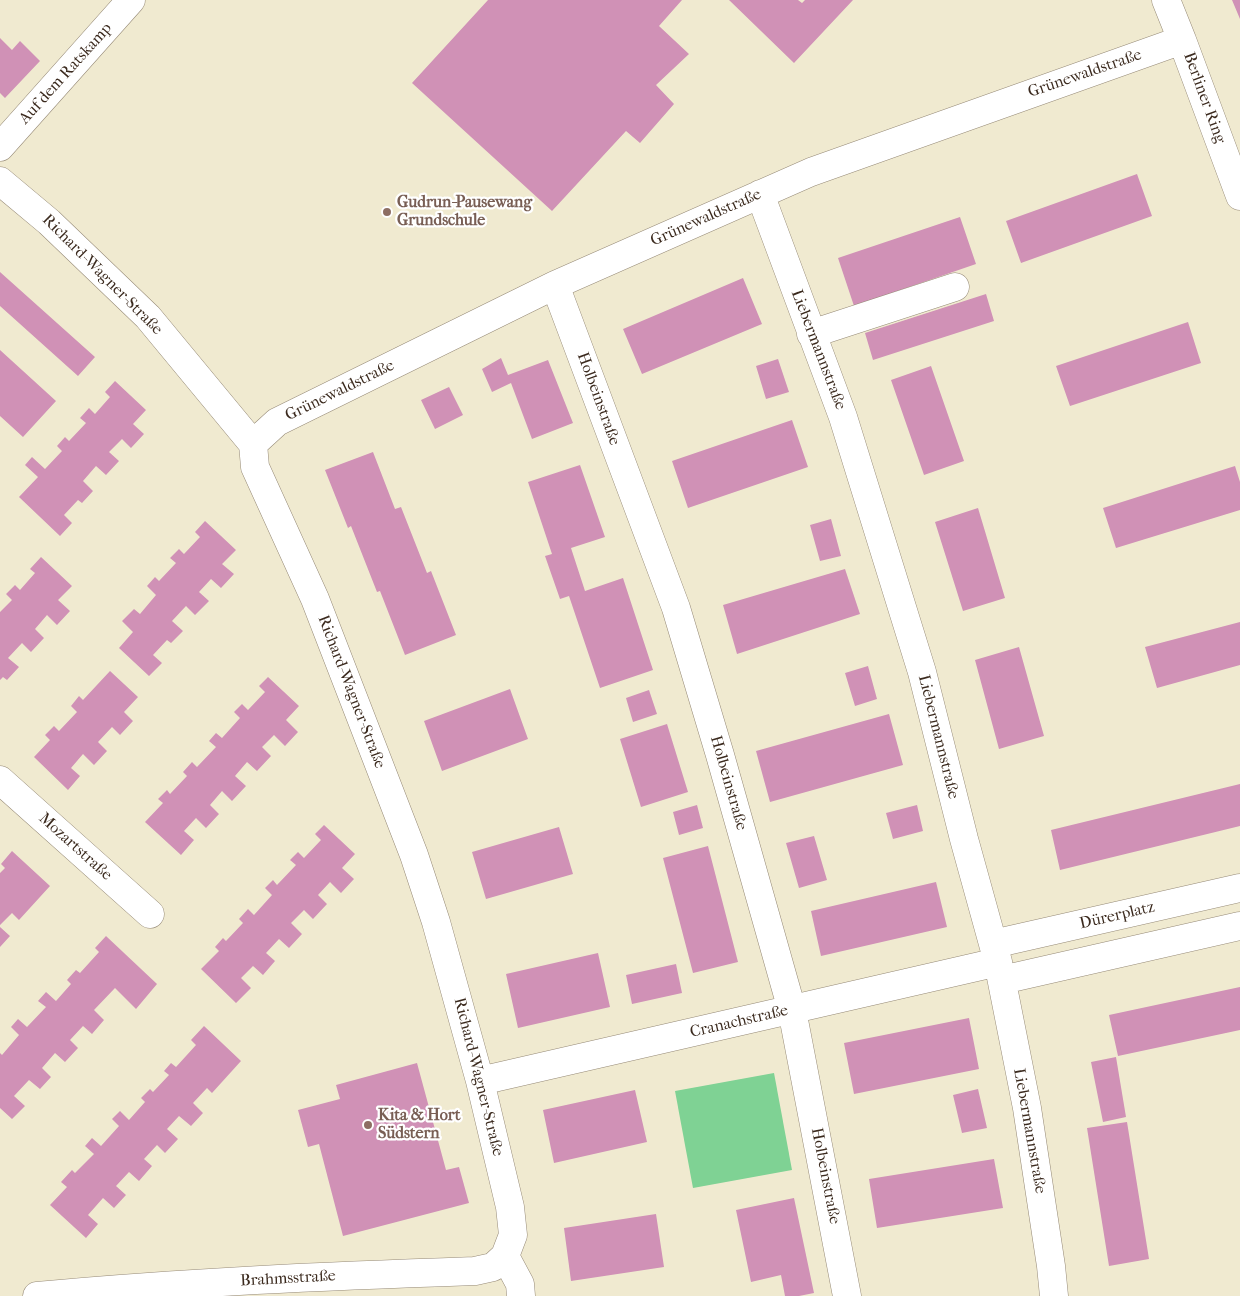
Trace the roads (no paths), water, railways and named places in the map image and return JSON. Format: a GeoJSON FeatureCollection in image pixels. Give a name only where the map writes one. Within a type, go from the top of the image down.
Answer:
{"type":"FeatureCollection","features":[{"type":"Feature","properties":{"kind":"street","name":"Auf dem Ratskamp"},"geometry":{"type":"LineString","coordinates":[[0,147],[131,0]]}},
{"type":"Feature","properties":{"kind":"street","name":"Berliner Ring"},"geometry":{"type":"LineString","coordinates":[[1166,0],[1240,196]]}},
{"type":"Feature","properties":{"kind":"street","name":"Grünewaldstraße"},"geometry":{"type":"LineString","coordinates":[[252,444],[278,422],[555,284],[760,194],[830,165],[1182,40]]}},
{"type":"Feature","properties":{"kind":"street","name":"Richard-Wagner-Straße"},"geometry":{"type":"LineString","coordinates":[[0,181],[49,222],[148,317],[252,444],[255,467],[315,599],[414,855],[441,940],[480,1081],[510,1207],[513,1235],[505,1256]]}},
{"type":"Feature","properties":{"kind":"street","name":"Liebermannstraße"},"geometry":{"type":"LineString","coordinates":[[760,194],[843,417],[922,672],[964,839],[998,962],[1027,1108],[1054,1296]]}},
{"type":"Feature","properties":{"kind":"street","name":"Holbeinstraße"},"geometry":{"type":"LineString","coordinates":[[555,284],[676,608],[723,765],[792,1010],[847,1296]]}},
{"type":"Feature","properties":{"kind":"street"},"geometry":{"type":"LineString","coordinates":[[812,334],[955,287]]}},
{"type":"Feature","properties":{"kind":"street","name":"Mozartstraße"},"geometry":{"type":"LineString","coordinates":[[0,780],[150,914]]}},
{"type":"Feature","properties":{"kind":"street","name":"Dürerplatz"},"geometry":{"type":"LineString","coordinates":[[998,962],[1240,888]]}},
{"type":"Feature","properties":{"kind":"street"},"geometry":{"type":"LineString","coordinates":[[998,962],[1240,926]]}},
{"type":"Feature","properties":{"kind":"street","name":"Cranachstraße"},"geometry":{"type":"LineString","coordinates":[[480,1081],[998,962]]}},
{"type":"Feature","properties":{"kind":"street"},"geometry":{"type":"LineString","coordinates":[[505,1256],[520,1284],[521,1296]]}},
{"type":"Feature","properties":{"kind":"street","name":"Brahmsstraße"},"geometry":{"type":"LineString","coordinates":[[37,1296],[291,1278],[475,1271],[493,1267],[505,1256]]}},
{"type":"Feature","properties":{"kind":"place","name":"Gudrun-Pausewang Grundschule"},"geometry":{"type":"Point","coordinates":[387,212]}},
{"type":"Feature","properties":{"kind":"place","name":"Kita & Hort Südstern"},"geometry":{"type":"Point","coordinates":[368,1125]}}]}
